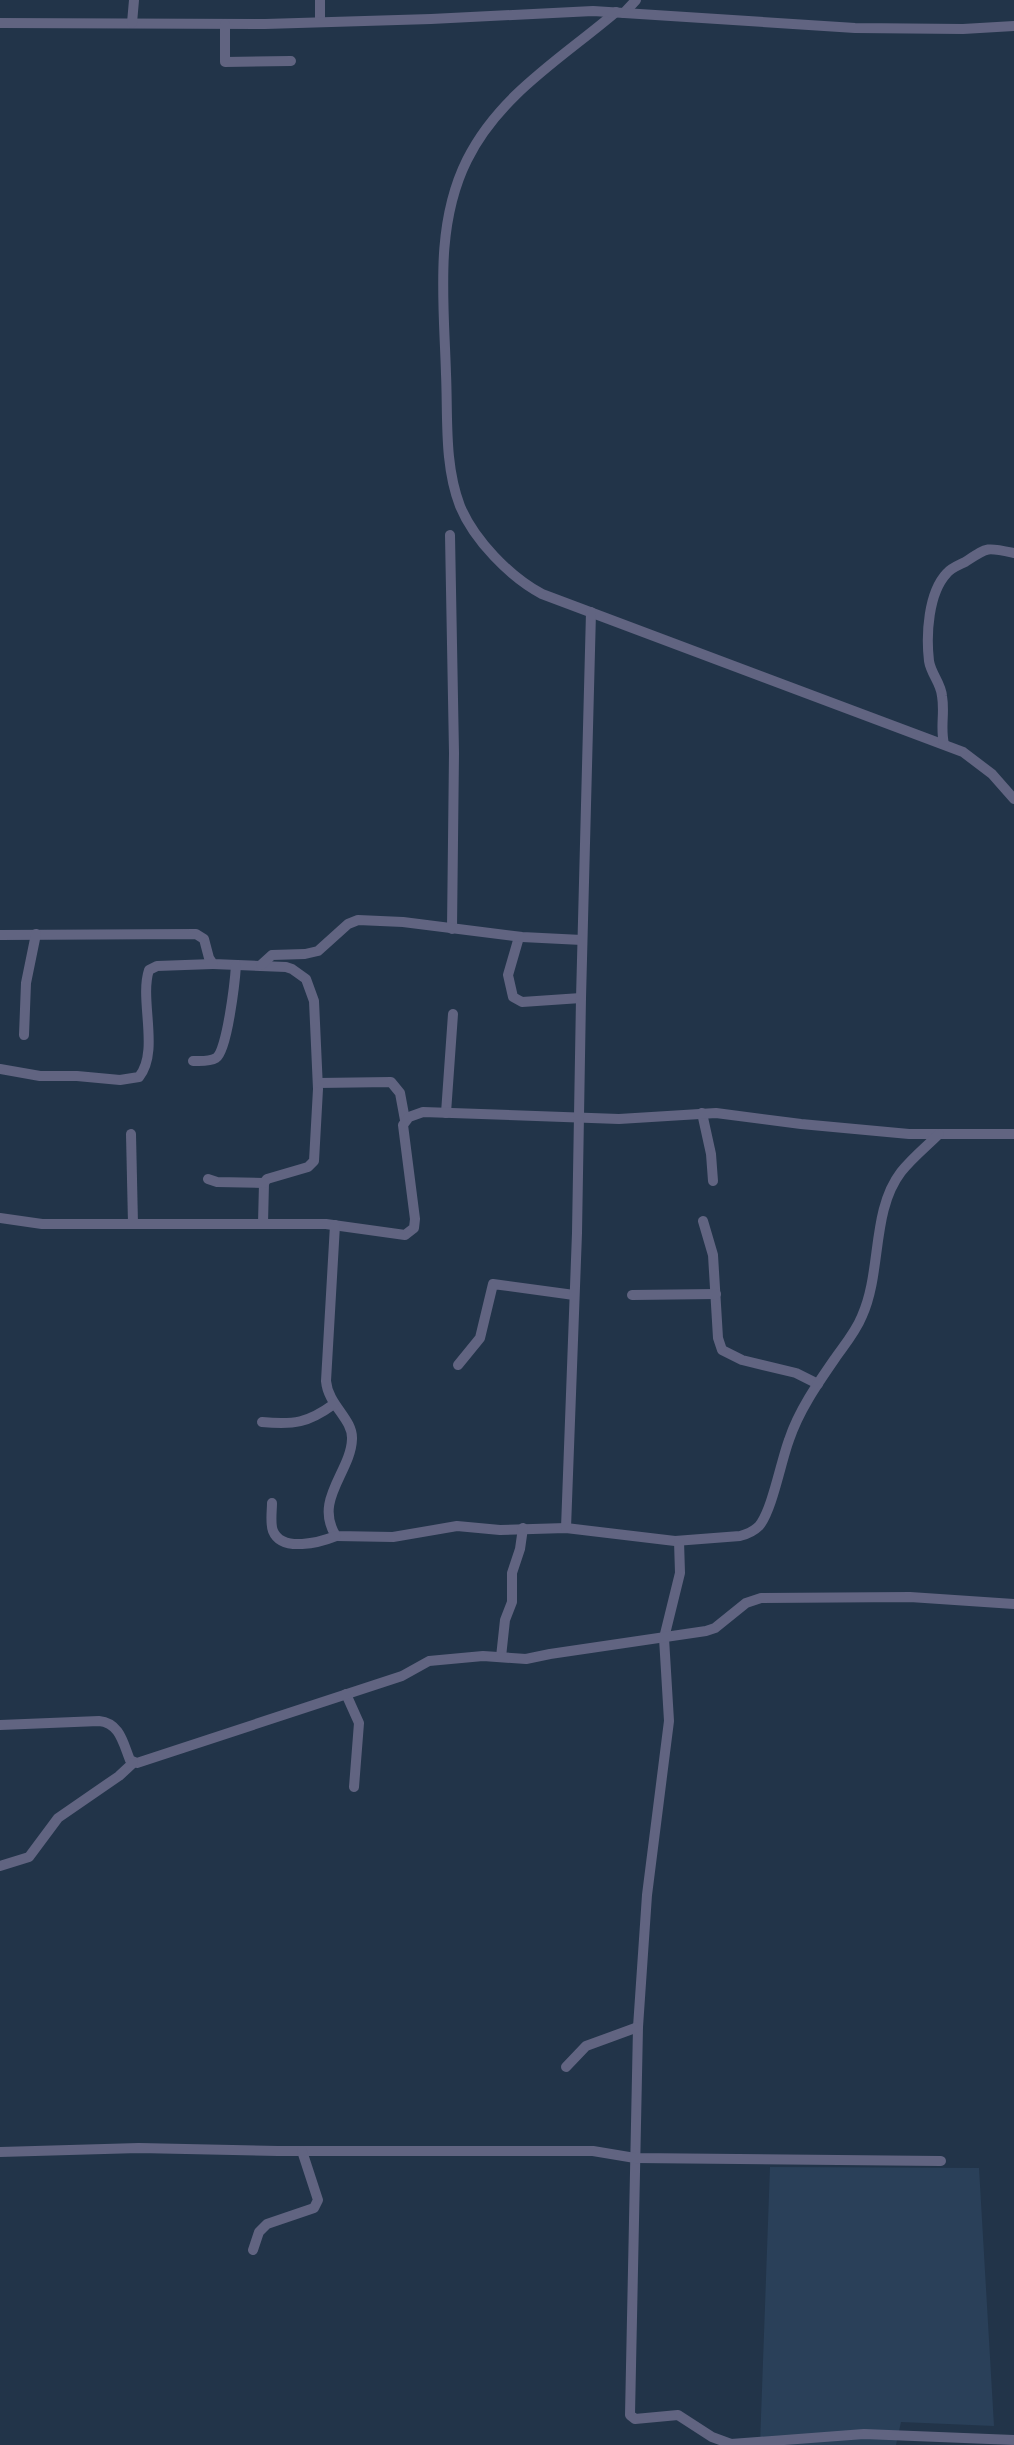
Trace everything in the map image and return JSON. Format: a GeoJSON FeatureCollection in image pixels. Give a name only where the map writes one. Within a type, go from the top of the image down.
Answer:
{"type":"FeatureCollection","features":[{"type":"Feature","properties":{"kind":"street"},"geometry":{"type":"LineString","coordinates":[[132,23],[134,0]]}},
{"type":"Feature","properties":{"kind":"street"},"geometry":{"type":"LineString","coordinates":[[320,0],[320,22]]}},
{"type":"Feature","properties":{"kind":"street"},"geometry":{"type":"LineString","coordinates":[[636,0],[523,86],[484,130],[456,183],[450,203],[444,254],[448,435],[452,474],[461,509],[477,533],[513,575],[542,594],[944,744],[975,759],[1014,799]]}},
{"type":"Feature","properties":{"kind":"street"},"geometry":{"type":"LineString","coordinates":[[0,23],[320,22],[431,19],[557,11],[855,28],[1014,26]]}},
{"type":"Feature","properties":{"kind":"street"},"geometry":{"type":"LineString","coordinates":[[225,24],[225,62],[291,61]]}},
{"type":"Feature","properties":{"kind":"street"},"geometry":{"type":"LineString","coordinates":[[450,535],[454,789],[452,929]]}},
{"type":"Feature","properties":{"kind":"street"},"geometry":{"type":"LineString","coordinates":[[944,744],[941,728],[942,696],[932,673],[928,640],[935,593],[947,572],[980,551],[990,548],[1014,553]]}},
{"type":"Feature","properties":{"kind":"street"},"geometry":{"type":"LineString","coordinates":[[566,1528],[572,1399],[591,612]]}},
{"type":"Feature","properties":{"kind":"street"},"geometry":{"type":"LineString","coordinates":[[261,965],[272,955],[318,951],[348,923],[359,920],[403,922],[519,937],[582,940]]}},
{"type":"Feature","properties":{"kind":"street"},"geometry":{"type":"LineString","coordinates":[[24,1035],[26,983],[36,934]]}},
{"type":"Feature","properties":{"kind":"street"},"geometry":{"type":"LineString","coordinates":[[0,935],[196,934],[204,939],[208,958],[213,964]]}},
{"type":"Feature","properties":{"kind":"street"},"geometry":{"type":"LineString","coordinates":[[519,937],[508,975],[513,998],[522,1002],[581,998]]}},
{"type":"Feature","properties":{"kind":"street"},"geometry":{"type":"LineString","coordinates":[[0,1069],[40,1076],[120,1080],[139,1077],[148,1052],[149,970],[157,967],[213,964],[292,969],[301,974],[311,987],[314,1001],[318,1050],[314,1161],[308,1167],[264,1183],[217,1182],[208,1179]]}},
{"type":"Feature","properties":{"kind":"street"},"geometry":{"type":"LineString","coordinates":[[193,1061],[213,1060],[220,1054],[232,1007],[236,965]]}},
{"type":"Feature","properties":{"kind":"street"},"geometry":{"type":"LineString","coordinates":[[446,1113],[453,1014]]}},
{"type":"Feature","properties":{"kind":"street"},"geometry":{"type":"LineString","coordinates":[[0,1218],[42,1224],[335,1225],[408,1234],[414,1228],[415,1219],[400,1093],[391,1082],[318,1083]]}},
{"type":"Feature","properties":{"kind":"street"},"geometry":{"type":"LineString","coordinates":[[405,1120],[414,1114],[446,1113],[619,1119],[702,1113],[909,1134],[1014,1135]]}},
{"type":"Feature","properties":{"kind":"street"},"geometry":{"type":"LineString","coordinates":[[702,1113],[711,1154],[713,1181]]}},
{"type":"Feature","properties":{"kind":"street"},"geometry":{"type":"LineString","coordinates":[[131,1134],[133,1224]]}},
{"type":"Feature","properties":{"kind":"street"},"geometry":{"type":"LineString","coordinates":[[272,1503],[274,1533],[286,1541],[305,1544],[336,1536],[393,1537],[445,1527],[500,1530],[566,1528],[679,1541],[750,1533],[764,1519],[789,1439],[818,1384],[863,1316],[869,1298],[883,1215],[900,1173],[939,1134]]}},
{"type":"Feature","properties":{"kind":"street"},"geometry":{"type":"LineString","coordinates":[[263,1223],[264,1183]]}},
{"type":"Feature","properties":{"kind":"street"},"geometry":{"type":"LineString","coordinates":[[702,1221],[713,1255],[718,1338],[722,1350],[741,1360],[796,1373],[818,1384]]}},
{"type":"Feature","properties":{"kind":"street"},"geometry":{"type":"LineString","coordinates":[[335,1225],[326,1381],[330,1398],[349,1426],[352,1441],[330,1499],[332,1527],[336,1536]]}},
{"type":"Feature","properties":{"kind":"street"},"geometry":{"type":"LineString","coordinates":[[458,1365],[480,1338],[493,1284],[574,1295]]}},
{"type":"Feature","properties":{"kind":"street"},"geometry":{"type":"LineString","coordinates":[[632,1294],[716,1294]]}},
{"type":"Feature","properties":{"kind":"street"},"geometry":{"type":"LineString","coordinates":[[262,1422],[298,1423],[317,1416],[334,1404]]}},
{"type":"Feature","properties":{"kind":"street"},"geometry":{"type":"LineString","coordinates":[[501,1657],[505,1620],[512,1602],[512,1573],[523,1528]]}},
{"type":"Feature","properties":{"kind":"street"},"geometry":{"type":"LineString","coordinates":[[679,1541],[680,1573],[664,1637],[669,1721],[647,1895],[638,2027],[630,2415],[632,2418],[678,2415],[712,2437],[731,2444],[864,2434],[1014,2440]]}},
{"type":"Feature","properties":{"kind":"street"},"geometry":{"type":"LineString","coordinates":[[0,1866],[29,1857],[58,1818],[119,1776],[133,1763],[402,1676],[429,1661],[537,1658],[706,1631],[715,1628],[746,1603],[761,1598],[910,1597],[1014,1604]]}},
{"type":"Feature","properties":{"kind":"street"},"geometry":{"type":"LineString","coordinates":[[346,1694],[359,1723],[354,1787]]}},
{"type":"Feature","properties":{"kind":"street"},"geometry":{"type":"LineString","coordinates":[[0,1725],[99,1721],[111,1723],[118,1730],[133,1763]]}},
{"type":"Feature","properties":{"kind":"street"},"geometry":{"type":"LineString","coordinates":[[566,2067],[586,2046],[638,2027]]}},
{"type":"Feature","properties":{"kind":"street"},"geometry":{"type":"LineString","coordinates":[[0,2152],[131,2148],[593,2151],[635,2158],[941,2161]]}},
{"type":"Feature","properties":{"kind":"street"},"geometry":{"type":"LineString","coordinates":[[253,2250],[259,2232],[267,2224],[314,2208],[317,2204],[306,2150]]}},
{"type":"Feature","properties":{"kind":"shaded area"},"geometry":{"type":"Polygon","coordinates":[[[770,2167],[979,2168],[994,2426],[901,2422],[896,2445],[760,2445],[770,2167]]]}}]}
